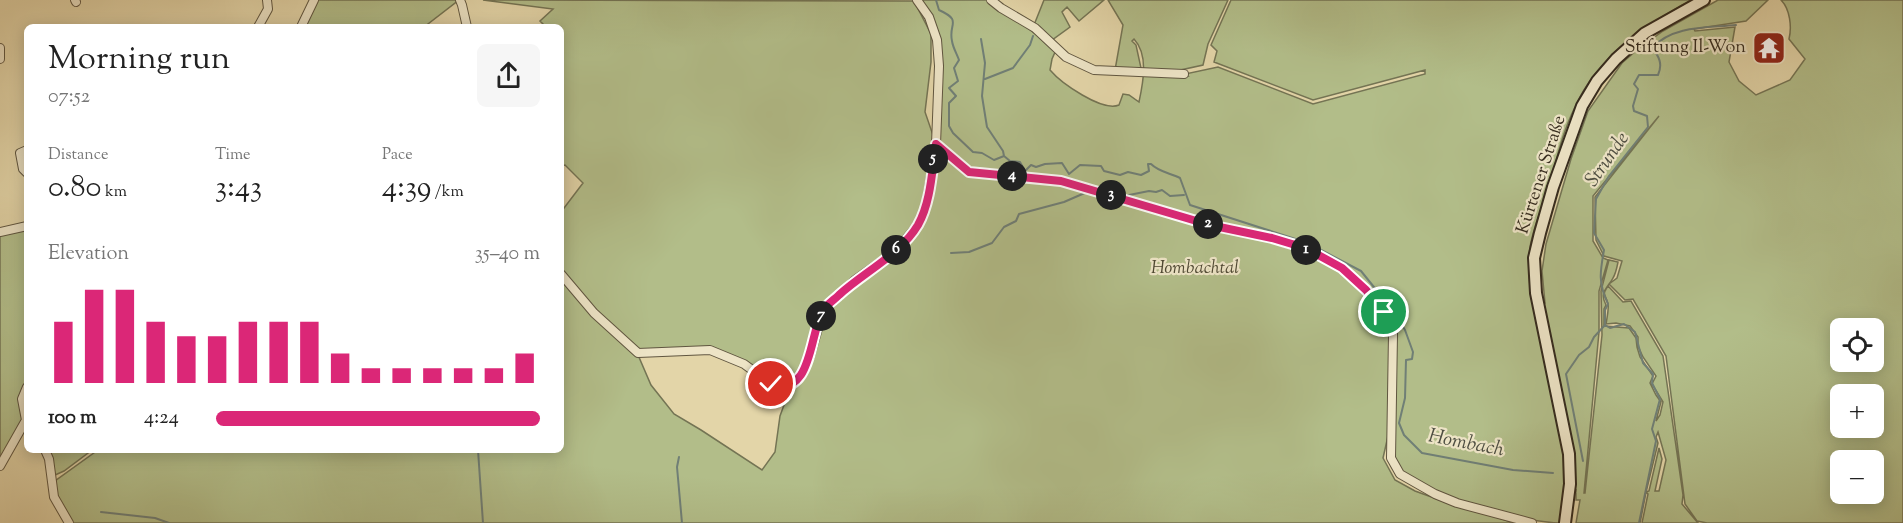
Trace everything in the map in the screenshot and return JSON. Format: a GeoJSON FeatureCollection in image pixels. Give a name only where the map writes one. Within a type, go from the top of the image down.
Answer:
{"type":"FeatureCollection","features":[{"type":"Feature","properties":{"kind":"main road","name":"Kürtener Straße"},"geometry":{"type":"LineString","coordinates":[[1565,523],[1570,484],[1569,453],[1536,293],[1534,258],[1539,233],[1582,106],[1598,81],[1616,59],[1645,33],[1704,0]]}},
{"type":"Feature","properties":{"kind":"street"},"geometry":{"type":"LineString","coordinates":[[260,24],[268,9],[267,0]]}},
{"type":"Feature","properties":{"kind":"street"},"geometry":{"type":"LineString","coordinates":[[302,24],[314,0]]}},
{"type":"Feature","properties":{"kind":"street"},"geometry":{"type":"LineString","coordinates":[[460,0],[465,24]]}},
{"type":"Feature","properties":{"kind":"street"},"geometry":{"type":"LineString","coordinates":[[564,278],[594,313],[638,353],[710,350],[744,363],[771,384],[781,387],[791,385],[801,376],[810,356],[823,311],[855,280],[895,252],[917,226],[927,201],[936,144],[939,66],[937,40],[929,17],[917,0]]}},
{"type":"Feature","properties":{"kind":"street"},"geometry":{"type":"LineString","coordinates":[[992,0],[1035,28],[1066,57],[1094,70],[1184,74]]}},
{"type":"Feature","properties":{"kind":"street"},"geometry":{"type":"LineString","coordinates":[[0,48],[0,59]]}},
{"type":"Feature","properties":{"kind":"street"},"geometry":{"type":"LineString","coordinates":[[936,144],[969,172],[1061,181],[1210,225],[1272,238],[1311,251],[1342,268],[1375,300],[1384,312],[1393,334],[1390,450],[1396,469],[1406,478],[1435,494],[1532,523]]}},
{"type":"Feature","properties":{"kind":"street"},"geometry":{"type":"LineString","coordinates":[[24,151],[20,153],[24,170]]}},
{"type":"Feature","properties":{"kind":"street"},"geometry":{"type":"LineString","coordinates":[[0,232],[24,227]]}},
{"type":"Feature","properties":{"kind":"street"},"geometry":{"type":"LineString","coordinates":[[24,394],[22,399],[24,410]]}},
{"type":"Feature","properties":{"kind":"street"},"geometry":{"type":"LineString","coordinates":[[0,466],[24,424]]}},
{"type":"Feature","properties":{"kind":"street"},"geometry":{"type":"LineString","coordinates":[[46,453],[54,497],[69,523]]}},
{"type":"Feature","properties":{"kind":"green space"},"geometry":{"type":"Polygon","coordinates":[[[316,0],[459,0],[428,24],[304,24],[316,0]]]}},
{"type":"Feature","properties":{"kind":"green space"},"geometry":{"type":"Polygon","coordinates":[[[483,0],[914,1],[931,34],[931,62],[925,112],[935,141],[925,200],[916,224],[893,251],[821,310],[800,376],[781,386],[710,349],[639,352],[595,312],[564,276],[564,208],[583,183],[564,165],[564,24],[543,24],[540,21],[553,9],[483,0]]]}},
{"type":"Feature","properties":{"kind":"green space","name":"Hombachtal"},"geometry":{"type":"Polygon","coordinates":[[[921,0],[992,0],[1056,50],[1050,70],[1055,76],[1082,95],[1112,106],[1119,105],[1123,94],[1139,102],[1144,69],[1142,53],[1134,39],[1132,41],[1136,45],[1141,68],[1139,71],[1115,70],[1123,25],[1108,0],[1228,0],[1208,44],[1203,65],[1176,71],[1182,77],[1188,76],[1185,74],[1218,67],[1313,104],[1425,74],[1425,70],[1313,100],[1214,62],[1217,51],[1211,45],[1231,0],[1691,0],[1640,32],[1609,58],[1596,72],[1570,117],[1530,247],[1529,274],[1532,302],[1545,303],[1542,271],[1546,244],[1588,111],[1622,63],[1637,50],[1663,31],[1718,0],[1768,0],[1746,21],[1694,29],[1695,31],[1735,27],[1729,62],[1739,81],[1756,95],[1790,80],[1805,59],[1789,39],[1790,18],[1781,0],[1903,0],[1903,523],[1707,523],[1697,521],[1685,504],[1666,356],[1633,299],[1625,300],[1609,284],[1607,288],[1608,286],[1623,302],[1631,301],[1663,356],[1683,495],[1682,504],[1698,523],[1642,523],[1648,494],[1646,492],[1640,523],[1576,523],[1580,500],[1576,500],[1576,492],[1564,494],[1561,523],[1523,518],[1474,505],[1449,497],[1409,477],[1395,464],[1388,436],[1383,458],[1395,480],[1415,491],[1448,503],[1514,523],[72,523],[55,491],[55,481],[94,453],[564,453],[564,279],[638,355],[651,385],[674,414],[762,470],[775,452],[780,416],[791,386],[802,376],[825,311],[919,227],[937,145],[965,175],[1041,181],[1041,175],[997,173],[973,168],[950,153],[939,140],[941,43],[931,15],[921,0]],[[1659,116],[1593,196],[1593,241],[1603,258],[1608,260],[1599,291],[1599,332],[1584,493],[1602,335],[1601,291],[1609,260],[1618,262],[1609,284],[1617,278],[1622,261],[1604,256],[1596,240],[1595,197],[1659,116]],[[1604,293],[1606,305],[1604,326],[1629,328],[1636,338],[1640,357],[1653,376],[1650,383],[1661,402],[1656,421],[1663,402],[1652,384],[1656,376],[1643,357],[1638,346],[1638,337],[1630,326],[1616,323],[1606,324],[1607,301],[1604,293]],[[1658,432],[1656,437],[1658,443],[1646,492],[1649,491],[1659,448],[1662,459],[1655,491],[1659,491],[1666,460],[1658,432]]]}},
{"type":"Feature","properties":{"kind":"green space"},"geometry":{"type":"Polygon","coordinates":[[[1044,0],[1104,0],[1079,21],[1067,7],[1062,12],[1070,27],[1052,40],[1034,25],[1044,0]]]}},
{"type":"Feature","properties":{"kind":"green space"},"geometry":{"type":"Polygon","coordinates":[[[24,230],[24,388],[22,391],[24,422],[0,464],[0,235],[24,230]]]}},
{"type":"Feature","properties":{"kind":"green space"},"geometry":{"type":"Polygon","coordinates":[[[47,453],[88,453],[64,471],[53,476],[47,453]]]}},
{"type":"Feature","properties":{"kind":"waterway","name":"Hombach"},"geometry":{"type":"LineString","coordinates":[[936,0],[939,10],[953,20],[951,35],[959,60],[954,68],[958,81],[949,88],[956,96],[949,103],[949,126],[953,133],[973,152],[982,153],[994,160],[1004,156],[1010,161],[1020,162],[1025,171],[1031,165],[1036,167],[1062,163],[1069,174],[1080,165],[1101,166],[1104,171],[1120,175],[1128,172],[1141,175],[1149,171],[1148,164],[1151,164],[1161,171],[1180,178],[1190,205],[1308,243],[1361,271],[1394,312],[1405,330],[1413,352],[1412,359],[1406,360],[1405,398],[1399,423],[1404,435],[1422,453],[1513,470],[1553,473]]}},
{"type":"Feature","properties":{"kind":"waterway","name":"Strunde"},"geometry":{"type":"LineString","coordinates":[[1639,523],[1656,441],[1652,429],[1660,399],[1652,383],[1653,374],[1643,363],[1635,332],[1624,324],[1610,328],[1605,325],[1605,310],[1608,304],[1601,277],[1604,250],[1594,233],[1596,199],[1609,176],[1648,127],[1647,116],[1634,111],[1633,106],[1638,89],[1634,84],[1639,75],[1658,75],[1660,60],[1652,48],[1660,41],[1680,31],[1736,25]]}},
{"type":"Feature","properties":{"kind":"waterway"},"geometry":{"type":"LineString","coordinates":[[985,79],[1013,68],[1030,45],[1033,36]]}},
{"type":"Feature","properties":{"kind":"waterway"},"geometry":{"type":"LineString","coordinates":[[981,39],[985,63],[982,96],[987,127],[1004,156]]}},
{"type":"Feature","properties":{"kind":"waterway"},"geometry":{"type":"LineString","coordinates":[[1124,196],[1162,190],[1170,196],[1184,195]]}},
{"type":"Feature","properties":{"kind":"waterway"},"geometry":{"type":"LineString","coordinates":[[951,253],[969,252],[992,243],[1004,227],[1016,221],[1019,214],[1064,202],[1087,192]]}},
{"type":"Feature","properties":{"kind":"waterway","name":"Hombach"},"geometry":{"type":"LineString","coordinates":[[1583,461],[1566,374],[1605,325]]}},
{"type":"Feature","properties":{"kind":"waterway"},"geometry":{"type":"LineString","coordinates":[[478,453],[483,523]]}},
{"type":"Feature","properties":{"kind":"waterway"},"geometry":{"type":"LineString","coordinates":[[679,457],[677,467],[682,523]]}},
{"type":"Feature","properties":{"kind":"waterway"},"geometry":{"type":"LineString","coordinates":[[101,512],[155,518],[169,523]]}},
{"type":"Feature","properties":{"kind":"place","name":"Stiftung Il-Won"},"geometry":{"type":"Point","coordinates":[1769,48]}},
{"type":"Feature","properties":{"kind":"route"},"geometry":{"type":"LineString","coordinates":[[771,384],[781,387],[791,385],[801,376],[810,356],[823,311],[855,280],[895,252],[917,226],[927,201],[936,144],[969,172],[1061,181],[1210,225],[1272,238],[1311,251],[1342,268],[1354,278],[1384,312]]}}]}
